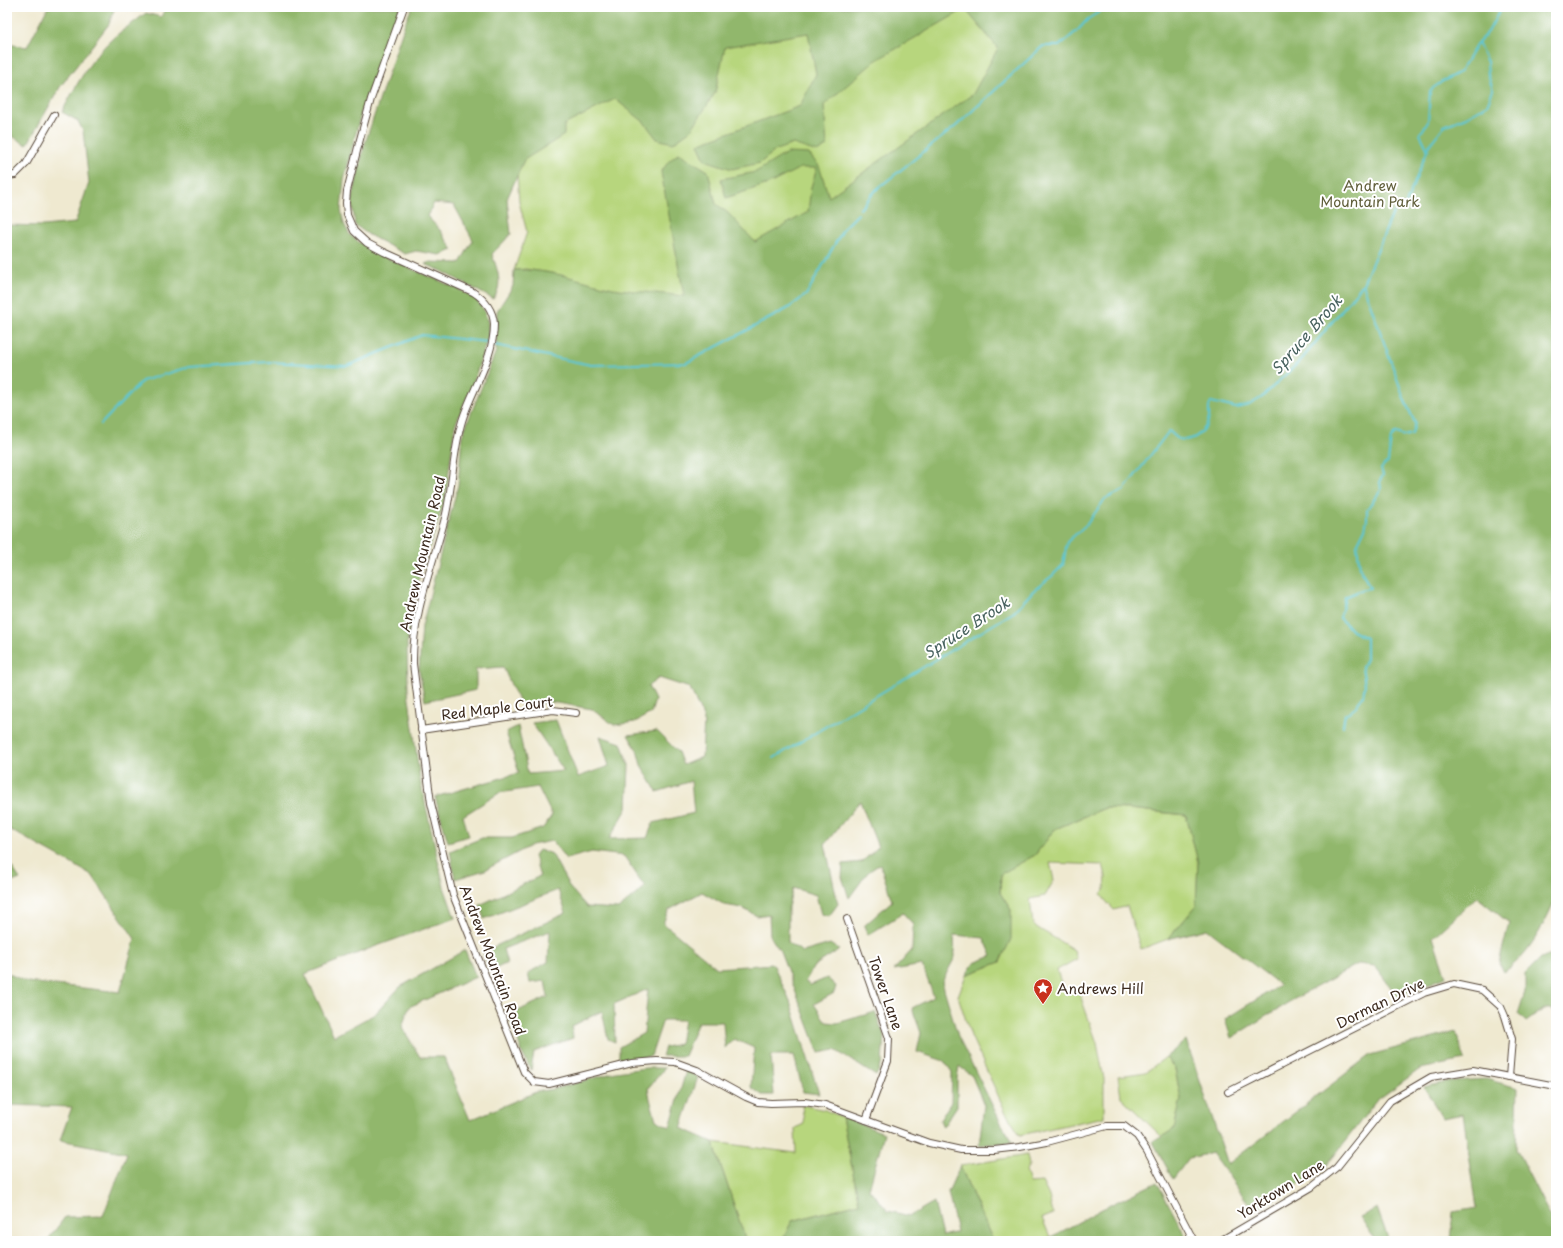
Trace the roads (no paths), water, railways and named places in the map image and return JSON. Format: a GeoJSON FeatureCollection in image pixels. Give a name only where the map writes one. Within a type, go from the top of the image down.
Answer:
{"type":"FeatureCollection","features":[{"type":"Feature","properties":{"kind":"street","name":"Andrew Mountain Road"},"geometry":{"type":"LineString","coordinates":[[404,7],[371,99],[346,198],[346,208],[348,221],[357,235],[372,246],[478,294],[489,308],[494,322],[486,363],[461,423],[446,514],[425,587],[415,631],[413,643],[413,664],[431,803],[453,894],[524,1072],[530,1079],[538,1083],[549,1084],[632,1063],[669,1061],[683,1064],[697,1070],[758,1102],[771,1104],[804,1102],[818,1103],[942,1147],[976,1150],[999,1150],[1054,1140],[1107,1126],[1124,1126],[1137,1136],[1147,1151],[1194,1241]]}},
{"type":"Feature","properties":{"kind":"street"},"geometry":{"type":"LineString","coordinates":[[7,176],[15,175],[26,164],[54,115]]}},
{"type":"Feature","properties":{"kind":"street","name":"Red Maple Court"},"geometry":{"type":"LineString","coordinates":[[421,730],[553,710],[576,713]]}},
{"type":"Feature","properties":{"kind":"street","name":"Tower Lane"},"geometry":{"type":"LineString","coordinates":[[847,920],[889,1038],[888,1061],[866,1120]]}},
{"type":"Feature","properties":{"kind":"street","name":"Dorman Drive"},"geometry":{"type":"LineString","coordinates":[[1228,1092],[1424,993],[1454,984],[1482,990],[1501,1007],[1512,1039],[1509,1077]]}},
{"type":"Feature","properties":{"kind":"street","name":"Yorktown Lane"},"geometry":{"type":"LineString","coordinates":[[1220,1241],[1312,1187],[1337,1167],[1390,1101],[1431,1077],[1473,1070],[1556,1086]]}},
{"type":"Feature","properties":{"kind":"waterway"},"geometry":{"type":"LineString","coordinates":[[860,209],[877,189],[956,126],[1043,46],[1059,46],[1078,30],[1088,19],[1107,7]]}},
{"type":"Feature","properties":{"kind":"waterway","name":"Spruce Brook"},"geometry":{"type":"LineString","coordinates":[[774,758],[1014,612],[1033,591],[1063,565],[1067,542],[1087,524],[1105,499],[1124,490],[1169,431],[1179,439],[1185,440],[1195,437],[1203,431],[1208,422],[1209,406],[1211,402],[1236,408],[1249,405],[1261,398],[1302,359],[1363,284],[1393,213],[1405,206],[1430,144],[1444,126],[1466,117],[1487,105],[1493,90],[1488,75],[1487,62],[1478,42],[1488,32],[1500,10],[1500,7]]}},
{"type":"Feature","properties":{"kind":"waterway"},"geometry":{"type":"LineString","coordinates":[[1428,150],[1420,134],[1428,122],[1430,92],[1443,81],[1460,72],[1478,42]]}},
{"type":"Feature","properties":{"kind":"waterway"},"geometry":{"type":"LineString","coordinates":[[495,345],[591,365],[686,363],[787,309],[806,295],[844,228],[858,214]]}},
{"type":"Feature","properties":{"kind":"waterway"},"geometry":{"type":"LineString","coordinates":[[1343,726],[1345,714],[1354,709],[1363,696],[1365,684],[1362,667],[1366,659],[1366,638],[1352,631],[1340,618],[1345,597],[1370,588],[1360,568],[1357,545],[1365,529],[1367,509],[1381,490],[1380,481],[1383,475],[1381,469],[1388,462],[1391,438],[1396,433],[1404,436],[1412,434],[1415,423],[1405,401],[1363,284]]}},
{"type":"Feature","properties":{"kind":"waterway"},"geometry":{"type":"LineString","coordinates":[[101,424],[142,381],[189,367],[269,362],[347,366],[422,335],[488,342]]}},
{"type":"Feature","properties":{"kind":"place","name":"Andrews Hill"},"geometry":{"type":"Point","coordinates":[1043,1005]}},
{"type":"Feature","properties":{"kind":"park label","name":"Andrew Mountain Park"},"geometry":{"type":"Point","coordinates":[1370,194]}}]}
